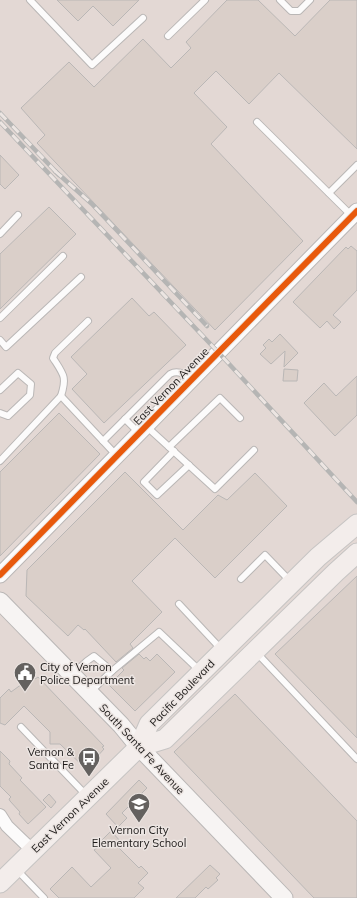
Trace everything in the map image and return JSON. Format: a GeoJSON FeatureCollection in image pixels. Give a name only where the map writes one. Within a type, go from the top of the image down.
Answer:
{"type":"FeatureCollection","features":[{"type":"Feature","properties":{"kind":"main road","name":"Pacific Boulevard"},"geometry":{"type":"LineString","coordinates":[[139,747],[149,724],[195,666],[223,651],[318,557],[357,524]]}},
{"type":"Feature","properties":{"kind":"main road","name":"Pacific Boulevard"},"geometry":{"type":"LineString","coordinates":[[139,747],[164,739],[357,553]]}},
{"type":"Feature","properties":{"kind":"main road","name":"South Santa Fe Avenue"},"geometry":{"type":"LineString","coordinates":[[0,601],[121,725],[139,747],[284,898]]}},
{"type":"Feature","properties":{"kind":"main road","name":"East Vernon Avenue"},"geometry":{"type":"LineString","coordinates":[[0,883],[139,747]]}},
{"type":"Feature","properties":{"kind":"street","name":"East Vernon Avenue"},"geometry":{"type":"LineString","coordinates":[[0,575],[355,214]]}},
{"type":"Feature","properties":{"kind":"street"},"geometry":{"type":"LineString","coordinates":[[0,815],[7,826],[33,851]]}},
{"type":"Feature","properties":{"kind":"lane"},"geometry":{"type":"LineString","coordinates":[[30,0],[92,65],[143,18]]}},
{"type":"Feature","properties":{"kind":"lane"},"geometry":{"type":"LineString","coordinates":[[168,36],[205,0]]}},
{"type":"Feature","properties":{"kind":"lane"},"geometry":{"type":"LineString","coordinates":[[280,0],[291,11],[299,11],[310,0]]}},
{"type":"Feature","properties":{"kind":"lane"},"geometry":{"type":"LineString","coordinates":[[257,122],[329,193],[355,214]]}},
{"type":"Feature","properties":{"kind":"lane"},"geometry":{"type":"LineString","coordinates":[[329,193],[357,165]]}},
{"type":"Feature","properties":{"kind":"lane"},"geometry":{"type":"LineString","coordinates":[[0,234],[18,216]]}},
{"type":"Feature","properties":{"kind":"lane"},"geometry":{"type":"LineString","coordinates":[[0,318],[62,256]]}},
{"type":"Feature","properties":{"kind":"lane"},"geometry":{"type":"LineString","coordinates":[[0,340],[6,347],[81,276]]}},
{"type":"Feature","properties":{"kind":"lane"},"geometry":{"type":"LineString","coordinates":[[0,461],[61,396],[65,384],[63,374],[53,358],[55,353],[88,321]]}},
{"type":"Feature","properties":{"kind":"lane"},"geometry":{"type":"LineString","coordinates":[[103,442],[170,374],[178,372],[191,380]]}},
{"type":"Feature","properties":{"kind":"lane"},"geometry":{"type":"LineString","coordinates":[[0,390],[18,373],[31,384],[30,395],[8,416],[0,413]]}},
{"type":"Feature","properties":{"kind":"lane"},"geometry":{"type":"LineString","coordinates":[[61,396],[117,456]]}},
{"type":"Feature","properties":{"kind":"lane"},"geometry":{"type":"LineString","coordinates":[[189,465],[157,495],[144,482],[172,449],[220,398],[240,418]]}},
{"type":"Feature","properties":{"kind":"lane"},"geometry":{"type":"LineString","coordinates":[[125,419],[172,449],[215,489],[254,450]]}},
{"type":"Feature","properties":{"kind":"lane"},"geometry":{"type":"LineString","coordinates":[[241,579],[265,555],[292,583]]}},
{"type":"Feature","properties":{"kind":"lane"},"geometry":{"type":"LineString","coordinates":[[179,604],[223,651]]}},
{"type":"Feature","properties":{"kind":"lane"},"geometry":{"type":"LineString","coordinates":[[89,693],[112,671],[159,632],[195,666]]}},
{"type":"Feature","properties":{"kind":"lane"},"geometry":{"type":"LineString","coordinates":[[255,651],[357,759]]}},
{"type":"Feature","properties":{"kind":"lane"},"geometry":{"type":"LineString","coordinates":[[72,675],[94,656],[112,671]]}},
{"type":"Feature","properties":{"kind":"lane"},"geometry":{"type":"LineString","coordinates":[[21,727],[88,797]]}},
{"type":"Feature","properties":{"kind":"lane"},"geometry":{"type":"LineString","coordinates":[[15,868],[44,898]]}},
{"type":"Feature","properties":{"kind":"shaded area"},"geometry":{"type":"Polygon","coordinates":[[[0,0],[357,0],[357,898],[0,898],[0,0]]]}},
{"type":"Feature","properties":{"kind":"building"},"geometry":{"type":"Polygon","coordinates":[[[57,0],[139,0],[113,26],[93,6],[78,21],[57,0]]]}},
{"type":"Feature","properties":{"kind":"building"},"geometry":{"type":"Polygon","coordinates":[[[227,0],[258,0],[295,36],[330,0],[357,0],[357,149],[279,73],[249,104],[216,71],[194,93],[227,127],[211,144],[303,241],[215,330],[37,143],[45,135],[21,108],[69,62],[94,87],[143,39],[171,68],[191,48],[186,42],[227,0]]]}},
{"type":"Feature","properties":{"kind":"building"},"geometry":{"type":"Polygon","coordinates":[[[0,155],[19,175],[5,189],[0,184],[0,155]]]}},
{"type":"Feature","properties":{"kind":"building"},"geometry":{"type":"Polygon","coordinates":[[[49,207],[76,234],[0,309],[0,254],[49,207]]]}},
{"type":"Feature","properties":{"kind":"building"},"geometry":{"type":"Polygon","coordinates":[[[351,246],[357,251],[357,290],[333,315],[341,322],[334,329],[327,321],[320,328],[293,302],[346,247],[348,249],[351,246]]]}},
{"type":"Feature","properties":{"kind":"building"},"geometry":{"type":"Polygon","coordinates":[[[132,298],[149,316],[154,312],[186,345],[104,423],[72,389],[87,374],[71,357],[132,298]]]}},
{"type":"Feature","properties":{"kind":"building"},"geometry":{"type":"Polygon","coordinates":[[[280,334],[298,353],[284,367],[285,351],[271,364],[260,354],[266,348],[263,345],[269,339],[272,342],[280,334]]]}},
{"type":"Feature","properties":{"kind":"building"},"geometry":{"type":"Polygon","coordinates":[[[284,369],[298,370],[297,381],[283,381],[284,369]]]}},
{"type":"Feature","properties":{"kind":"building"},"geometry":{"type":"Polygon","coordinates":[[[357,376],[357,415],[335,436],[304,403],[324,383],[336,396],[357,376]]]}},
{"type":"Feature","properties":{"kind":"building"},"geometry":{"type":"Polygon","coordinates":[[[59,413],[100,454],[0,556],[0,472],[59,413]]]}},
{"type":"Feature","properties":{"kind":"building"},"geometry":{"type":"Polygon","coordinates":[[[125,472],[183,530],[218,495],[227,500],[255,473],[287,506],[215,578],[175,538],[132,581],[162,612],[130,644],[133,648],[116,662],[85,629],[84,630],[78,625],[68,636],[26,596],[27,570],[125,472]]]}},
{"type":"Feature","properties":{"kind":"building"},"geometry":{"type":"Polygon","coordinates":[[[357,576],[357,738],[275,654],[357,576]]]}},
{"type":"Feature","properties":{"kind":"building"},"geometry":{"type":"Polygon","coordinates":[[[139,654],[144,659],[146,657],[150,661],[157,654],[175,672],[135,711],[109,685],[124,670],[122,668],[139,654]]]}},
{"type":"Feature","properties":{"kind":"building"},"geometry":{"type":"Polygon","coordinates":[[[33,676],[35,679],[38,677],[104,746],[102,747],[104,749],[86,769],[60,744],[50,744],[50,732],[24,706],[5,725],[0,723],[0,698],[9,689],[11,692],[33,676]]]}},
{"type":"Feature","properties":{"kind":"building"},"geometry":{"type":"Polygon","coordinates":[[[235,694],[357,821],[357,898],[314,898],[174,752],[235,694]]]}},
{"type":"Feature","properties":{"kind":"building"},"geometry":{"type":"Polygon","coordinates":[[[0,751],[10,761],[9,764],[22,778],[20,780],[46,807],[28,824],[10,801],[9,799],[11,797],[0,786],[0,751]]]}},
{"type":"Feature","properties":{"kind":"building"},"geometry":{"type":"Polygon","coordinates":[[[139,780],[147,788],[122,813],[127,818],[118,827],[106,814],[139,780]]]}},
{"type":"Feature","properties":{"kind":"building"},"geometry":{"type":"Polygon","coordinates":[[[49,794],[56,802],[51,808],[43,800],[49,794]]]}},
{"type":"Feature","properties":{"kind":"building"},"geometry":{"type":"Polygon","coordinates":[[[111,831],[122,843],[118,847],[139,868],[141,866],[148,873],[138,883],[144,888],[134,898],[59,898],[50,889],[72,867],[91,887],[111,868],[94,850],[111,831]]]}},
{"type":"Feature","properties":{"kind":"building"},"geometry":{"type":"Polygon","coordinates":[[[210,865],[220,874],[216,878],[218,880],[208,889],[206,887],[195,898],[176,898],[210,865]]]}},
{"type":"Feature","properties":{"kind":"railway"},"geometry":{"type":"LineString","coordinates":[[0,113],[59,175]]}},
{"type":"Feature","properties":{"kind":"railway"},"geometry":{"type":"LineString","coordinates":[[0,122],[218,352],[357,502]]}},
{"type":"Feature","properties":{"kind":"railway"},"geometry":{"type":"LineString","coordinates":[[55,171],[92,204],[207,326]]}},
{"type":"Feature","properties":{"kind":"cycle path"},"geometry":{"type":"LineString","coordinates":[[0,575],[357,211]]}},
{"type":"Feature","properties":{"kind":"place","name":"City of Vernon Police Department"},"geometry":{"type":"Point","coordinates":[25,692]}},
{"type":"Feature","properties":{"kind":"place","name":"Vernon & Santa Fe"},"geometry":{"type":"Point","coordinates":[89,778]}},
{"type":"Feature","properties":{"kind":"place","name":"Vernon City Elementary School"},"geometry":{"type":"Point","coordinates":[139,824]}}]}
